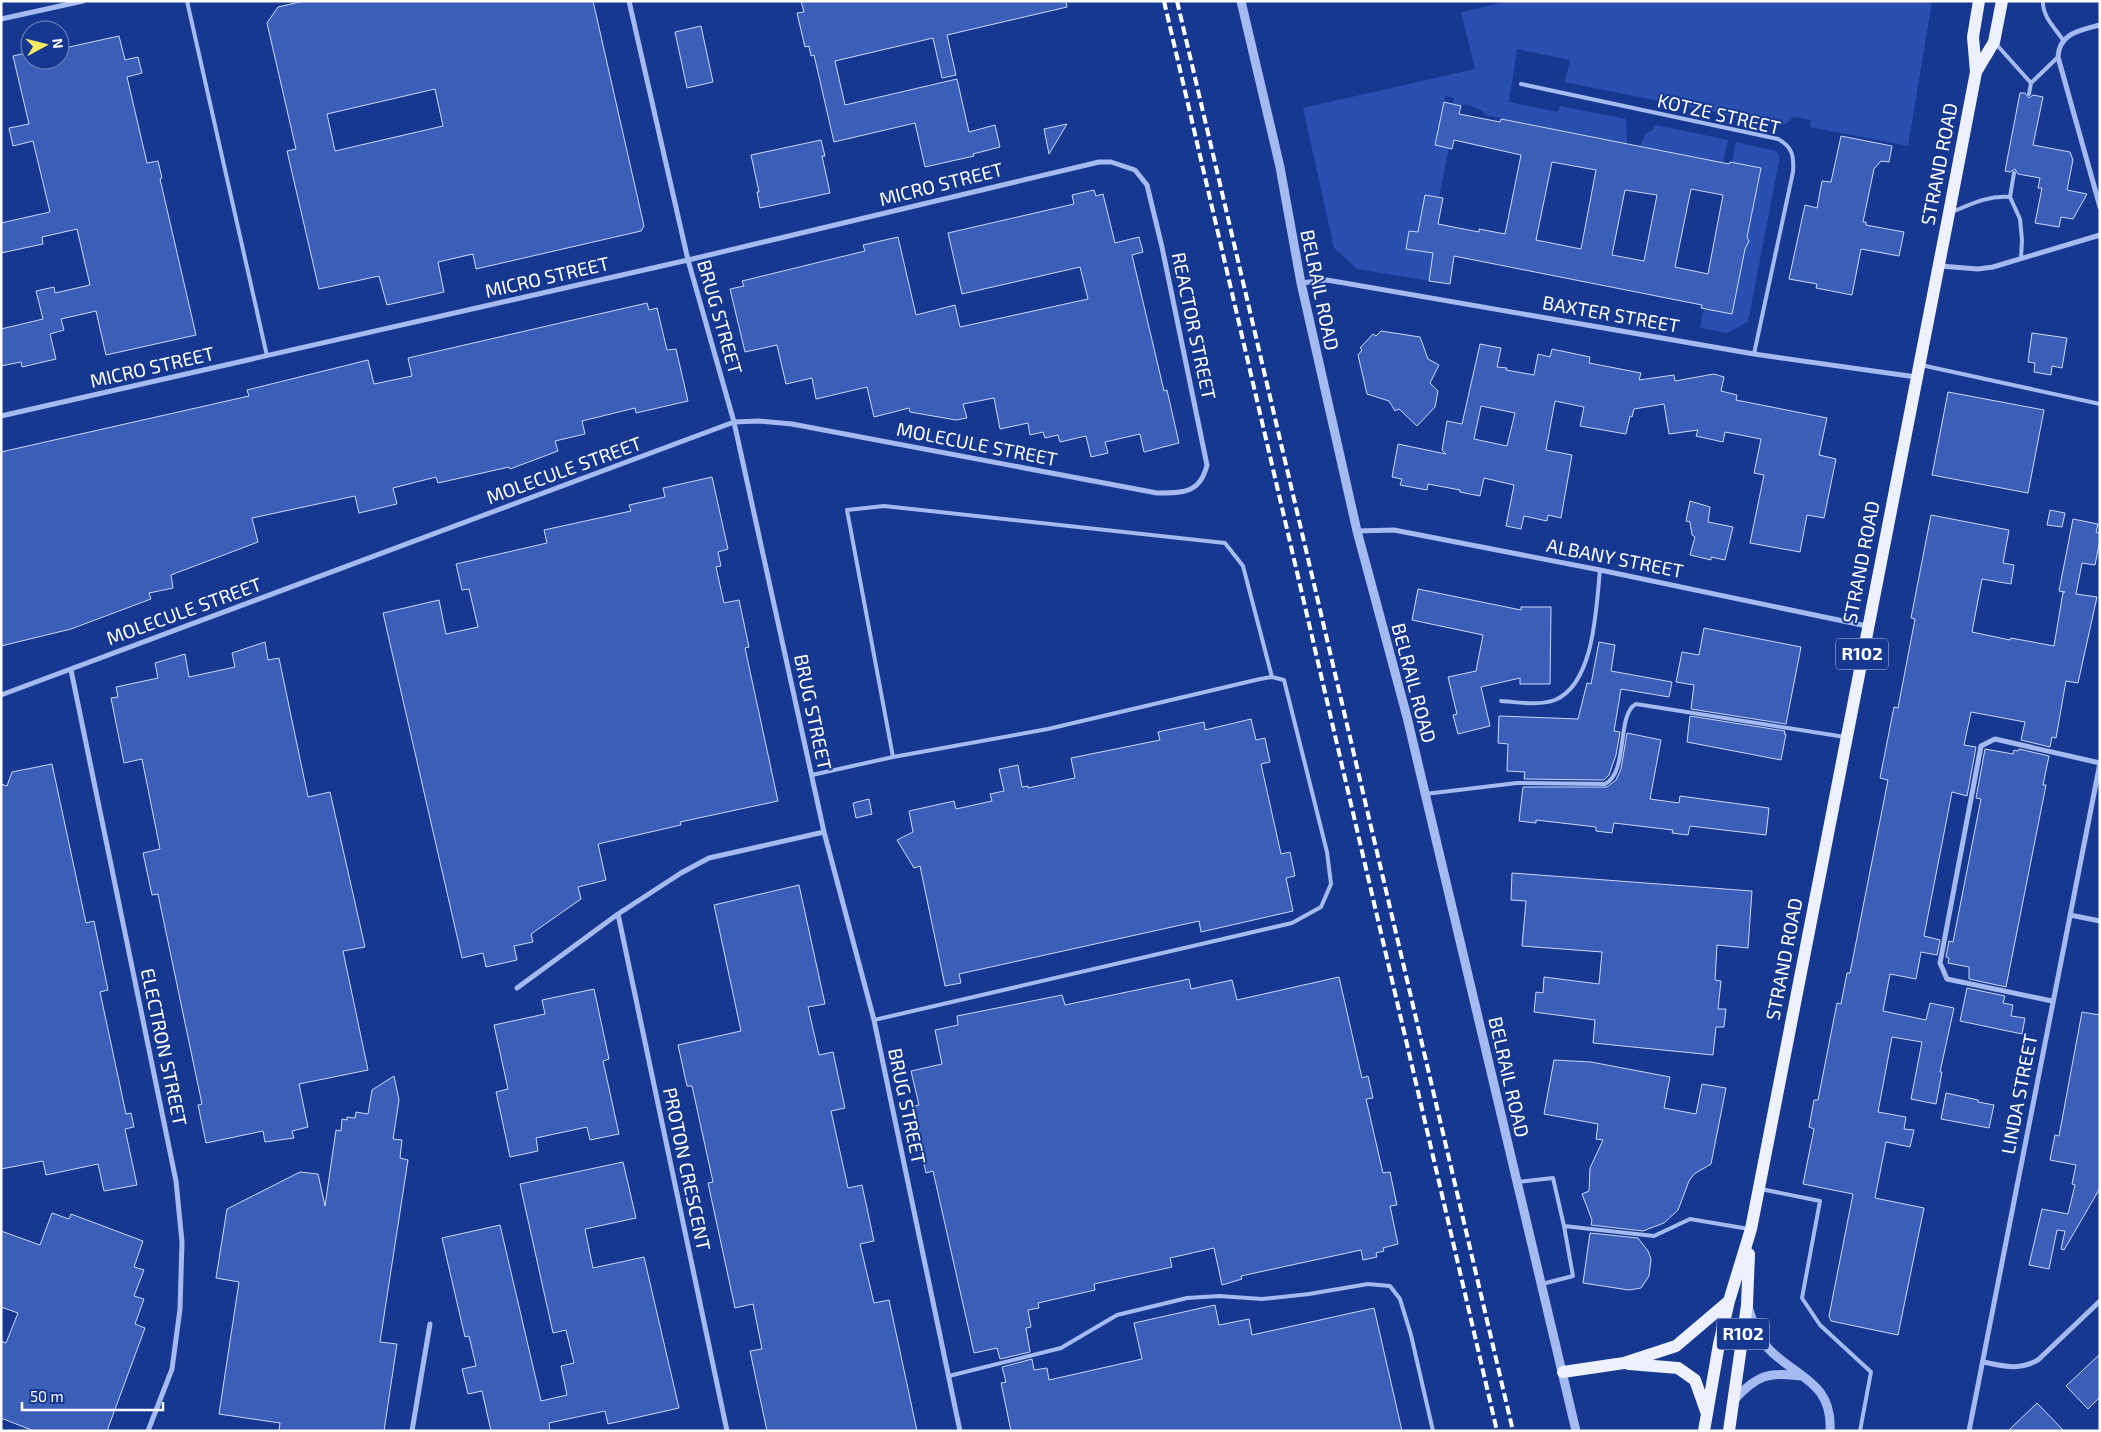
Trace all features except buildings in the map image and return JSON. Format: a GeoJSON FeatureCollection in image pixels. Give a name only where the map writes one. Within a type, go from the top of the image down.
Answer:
{"type":"FeatureCollection","features":[{"type":"Feature","properties":{"kind":"main road","name":"STRAND ROAD"},"geometry":{"type":"LineString","coordinates":[[1704,1431],[1729,1302],[1750,1233],[1845,737],[1949,213],[1976,72],[1973,38],[1979,1]]}},
{"type":"Feature","properties":{"kind":"main road","name":"STRAND ROAD"},"geometry":{"type":"LineString","coordinates":[[1976,72],[1994,42],[2002,1]]}},
{"type":"Feature","properties":{"kind":"main road","name":"STRAND ROAD"},"geometry":{"type":"LineString","coordinates":[[1729,1431],[1747,1304],[1750,1233]]}},
{"type":"Feature","properties":{"kind":"main road"},"geometry":{"type":"LineString","coordinates":[[1563,1372],[1624,1363],[1676,1346],[1729,1302]]}},
{"type":"Feature","properties":{"kind":"main road"},"geometry":{"type":"LineString","coordinates":[[1624,1363],[1678,1368],[1694,1380],[1707,1413]]}},
{"type":"Feature","properties":{"kind":"street"},"geometry":{"type":"LineString","coordinates":[[1,19],[83,1]]}},
{"type":"Feature","properties":{"kind":"street","name":"BRUG STREET"},"geometry":{"type":"LineString","coordinates":[[628,1],[688,260],[734,422],[824,832],[874,1020],[960,1431]]}},
{"type":"Feature","properties":{"kind":"street","name":"BELRAIL ROAD"},"geometry":{"type":"LineString","coordinates":[[1241,1],[1280,167],[1301,283],[1357,531],[1426,794],[1576,1431]]}},
{"type":"Feature","properties":{"kind":"street"},"geometry":{"type":"LineString","coordinates":[[2100,25],[2075,32],[2063,40],[2058,57],[2100,207]]}},
{"type":"Feature","properties":{"kind":"street","name":"MICRO STREET"},"geometry":{"type":"LineString","coordinates":[[1,416],[688,260],[1099,162]]}},
{"type":"Feature","properties":{"kind":"street","name":"REACTOR STREET"},"geometry":{"type":"LineString","coordinates":[[1099,162],[1111,162],[1135,170],[1147,186],[1205,450],[1207,465],[1205,474],[1190,491],[1157,493]]}},
{"type":"Feature","properties":{"kind":"street"},"geometry":{"type":"LineString","coordinates":[[1938,265],[1978,269],[2100,235]]}},
{"type":"Feature","properties":{"kind":"street","name":"BAXTER STREET"},"geometry":{"type":"LineString","coordinates":[[1301,283],[1327,280],[1754,354],[1916,377]]}},
{"type":"Feature","properties":{"kind":"street","name":"MOLECULE STREET"},"geometry":{"type":"LineString","coordinates":[[1,695],[734,422],[759,421],[792,424],[1157,493]]}},
{"type":"Feature","properties":{"kind":"street","name":"ALBANY STREET"},"geometry":{"type":"LineString","coordinates":[[1357,531],[1394,530],[1600,570],[1867,626]]}},
{"type":"Feature","properties":{"kind":"street","name":"ELECTRON STREET"},"geometry":{"type":"LineString","coordinates":[[71,670],[172,1162],[181,1233],[180,1309],[172,1369],[148,1431]]}},
{"type":"Feature","properties":{"kind":"street"},"geometry":{"type":"LineString","coordinates":[[2052,1001],[1946,979],[1940,963],[1981,746],[1995,739],[2100,763]]}},
{"type":"Feature","properties":{"kind":"street","name":"LINDA STREET"},"geometry":{"type":"LineString","coordinates":[[1969,1431],[2100,763]]}},
{"type":"Feature","properties":{"kind":"street"},"geometry":{"type":"LineString","coordinates":[[517,988],[618,914],[681,873],[709,858],[824,832]]}},
{"type":"Feature","properties":{"kind":"street","name":"PROTON CRESCENT"},"geometry":{"type":"LineString","coordinates":[[618,914],[727,1431]]}},
{"type":"Feature","properties":{"kind":"street"},"geometry":{"type":"LineString","coordinates":[[2070,915],[2100,921]]}},
{"type":"Feature","properties":{"kind":"street"},"geometry":{"type":"LineString","coordinates":[[1983,1362],[2017,1368],[2038,1360],[2100,1301]]}},
{"type":"Feature","properties":{"kind":"street"},"geometry":{"type":"LineString","coordinates":[[1747,1304],[1756,1330],[1764,1345],[1818,1388],[1829,1408],[1830,1431]]}},
{"type":"Feature","properties":{"kind":"street"},"geometry":{"type":"LineString","coordinates":[[412,1431],[430,1324]]}},
{"type":"Feature","properties":{"kind":"street"},"geometry":{"type":"LineString","coordinates":[[1734,1400],[1749,1384],[1759,1378],[1783,1373],[1801,1376]]}},
{"type":"Feature","properties":{"kind":"lane"},"geometry":{"type":"LineString","coordinates":[[188,1],[267,356]]}},
{"type":"Feature","properties":{"kind":"lane"},"geometry":{"type":"LineString","coordinates":[[2044,1],[2043,10],[2045,15],[2063,40]]}},
{"type":"Feature","properties":{"kind":"lane"},"geometry":{"type":"LineString","coordinates":[[1994,42],[2031,83]]}},
{"type":"Feature","properties":{"kind":"lane"},"geometry":{"type":"LineString","coordinates":[[2029,94],[2031,83],[2058,57]]}},
{"type":"Feature","properties":{"kind":"lane","name":"KOTZE STREET"},"geometry":{"type":"LineString","coordinates":[[1521,84],[1778,139],[1788,146],[1793,157],[1793,172],[1754,354]]}},
{"type":"Feature","properties":{"kind":"lane"},"geometry":{"type":"LineString","coordinates":[[2014,173],[2010,197],[2020,219],[2021,258]]}},
{"type":"Feature","properties":{"kind":"lane"},"geometry":{"type":"LineString","coordinates":[[1949,213],[1987,198],[2010,197]]}},
{"type":"Feature","properties":{"kind":"lane"},"geometry":{"type":"LineString","coordinates":[[1919,364],[2100,404]]}},
{"type":"Feature","properties":{"kind":"lane"},"geometry":{"type":"LineString","coordinates":[[894,757],[847,510],[884,506],[1225,543],[1243,566],[1272,677]]}},
{"type":"Feature","properties":{"kind":"lane"},"geometry":{"type":"LineString","coordinates":[[1501,701],[1545,702],[1555,700],[1566,693],[1574,684],[1590,650],[1600,570]]}},
{"type":"Feature","properties":{"kind":"lane"},"geometry":{"type":"LineString","coordinates":[[812,775],[894,757],[1048,729],[1272,677],[1284,680],[1327,852],[1330,884],[1321,907],[1292,923],[874,1020]]}},
{"type":"Feature","properties":{"kind":"lane"},"geometry":{"type":"LineString","coordinates":[[1426,794],[1516,783],[1605,784],[1615,775],[1628,711],[1633,705],[1640,703],[1845,737]]}},
{"type":"Feature","properties":{"kind":"lane"},"geometry":{"type":"LineString","coordinates":[[1517,1182],[1553,1178],[1573,1276],[1542,1284]]}},
{"type":"Feature","properties":{"kind":"lane"},"geometry":{"type":"LineString","coordinates":[[1759,1188],[1820,1201],[1802,1298],[1820,1325],[1871,1372],[1860,1431]]}},
{"type":"Feature","properties":{"kind":"lane"},"geometry":{"type":"LineString","coordinates":[[1564,1226],[1654,1236],[1690,1219],[1750,1233]]}},
{"type":"Feature","properties":{"kind":"lane"},"geometry":{"type":"LineString","coordinates":[[949,1376],[1061,1348],[1117,1315],[1187,1298],[1219,1296],[1262,1299],[1309,1294],[1368,1284],[1390,1286],[1400,1299],[1411,1335],[1433,1431]]}},
{"type":"Feature","properties":{"kind":"shaded area"},"geometry":{"type":"Polygon","coordinates":[[[1510,1],[1932,1],[1908,146],[1810,127],[1811,120],[1793,117],[1786,124],[1778,125],[1565,82],[1570,60],[1517,49],[1509,102],[1558,112],[1560,106],[1626,119],[1627,144],[1485,115],[1483,111],[1466,104],[1461,106],[1453,104],[1454,98],[1445,96],[1435,145],[1449,148],[1439,197],[1425,195],[1418,232],[1409,231],[1406,248],[1436,249],[1433,264],[1431,264],[1429,281],[1357,269],[1334,248],[1303,108],[1475,69],[1461,12],[1510,1]]]}},
{"type":"Feature","properties":{"kind":"shaded area"},"geometry":{"type":"Polygon","coordinates":[[[1655,125],[1728,140],[1723,163],[1640,147],[1646,133],[1652,131],[1655,125]]]}},
{"type":"Feature","properties":{"kind":"shaded area"},"geometry":{"type":"Polygon","coordinates":[[[1736,142],[1776,151],[1780,156],[1748,322],[1727,333],[1700,328],[1704,308],[1747,238],[1760,168],[1732,162],[1736,142]]]}},
{"type":"Feature","properties":{"kind":"railway"},"geometry":{"type":"LineString","coordinates":[[1164,1],[1497,1431]]}},
{"type":"Feature","properties":{"kind":"railway"},"geometry":{"type":"LineString","coordinates":[[1177,1],[1513,1431]]}}]}
